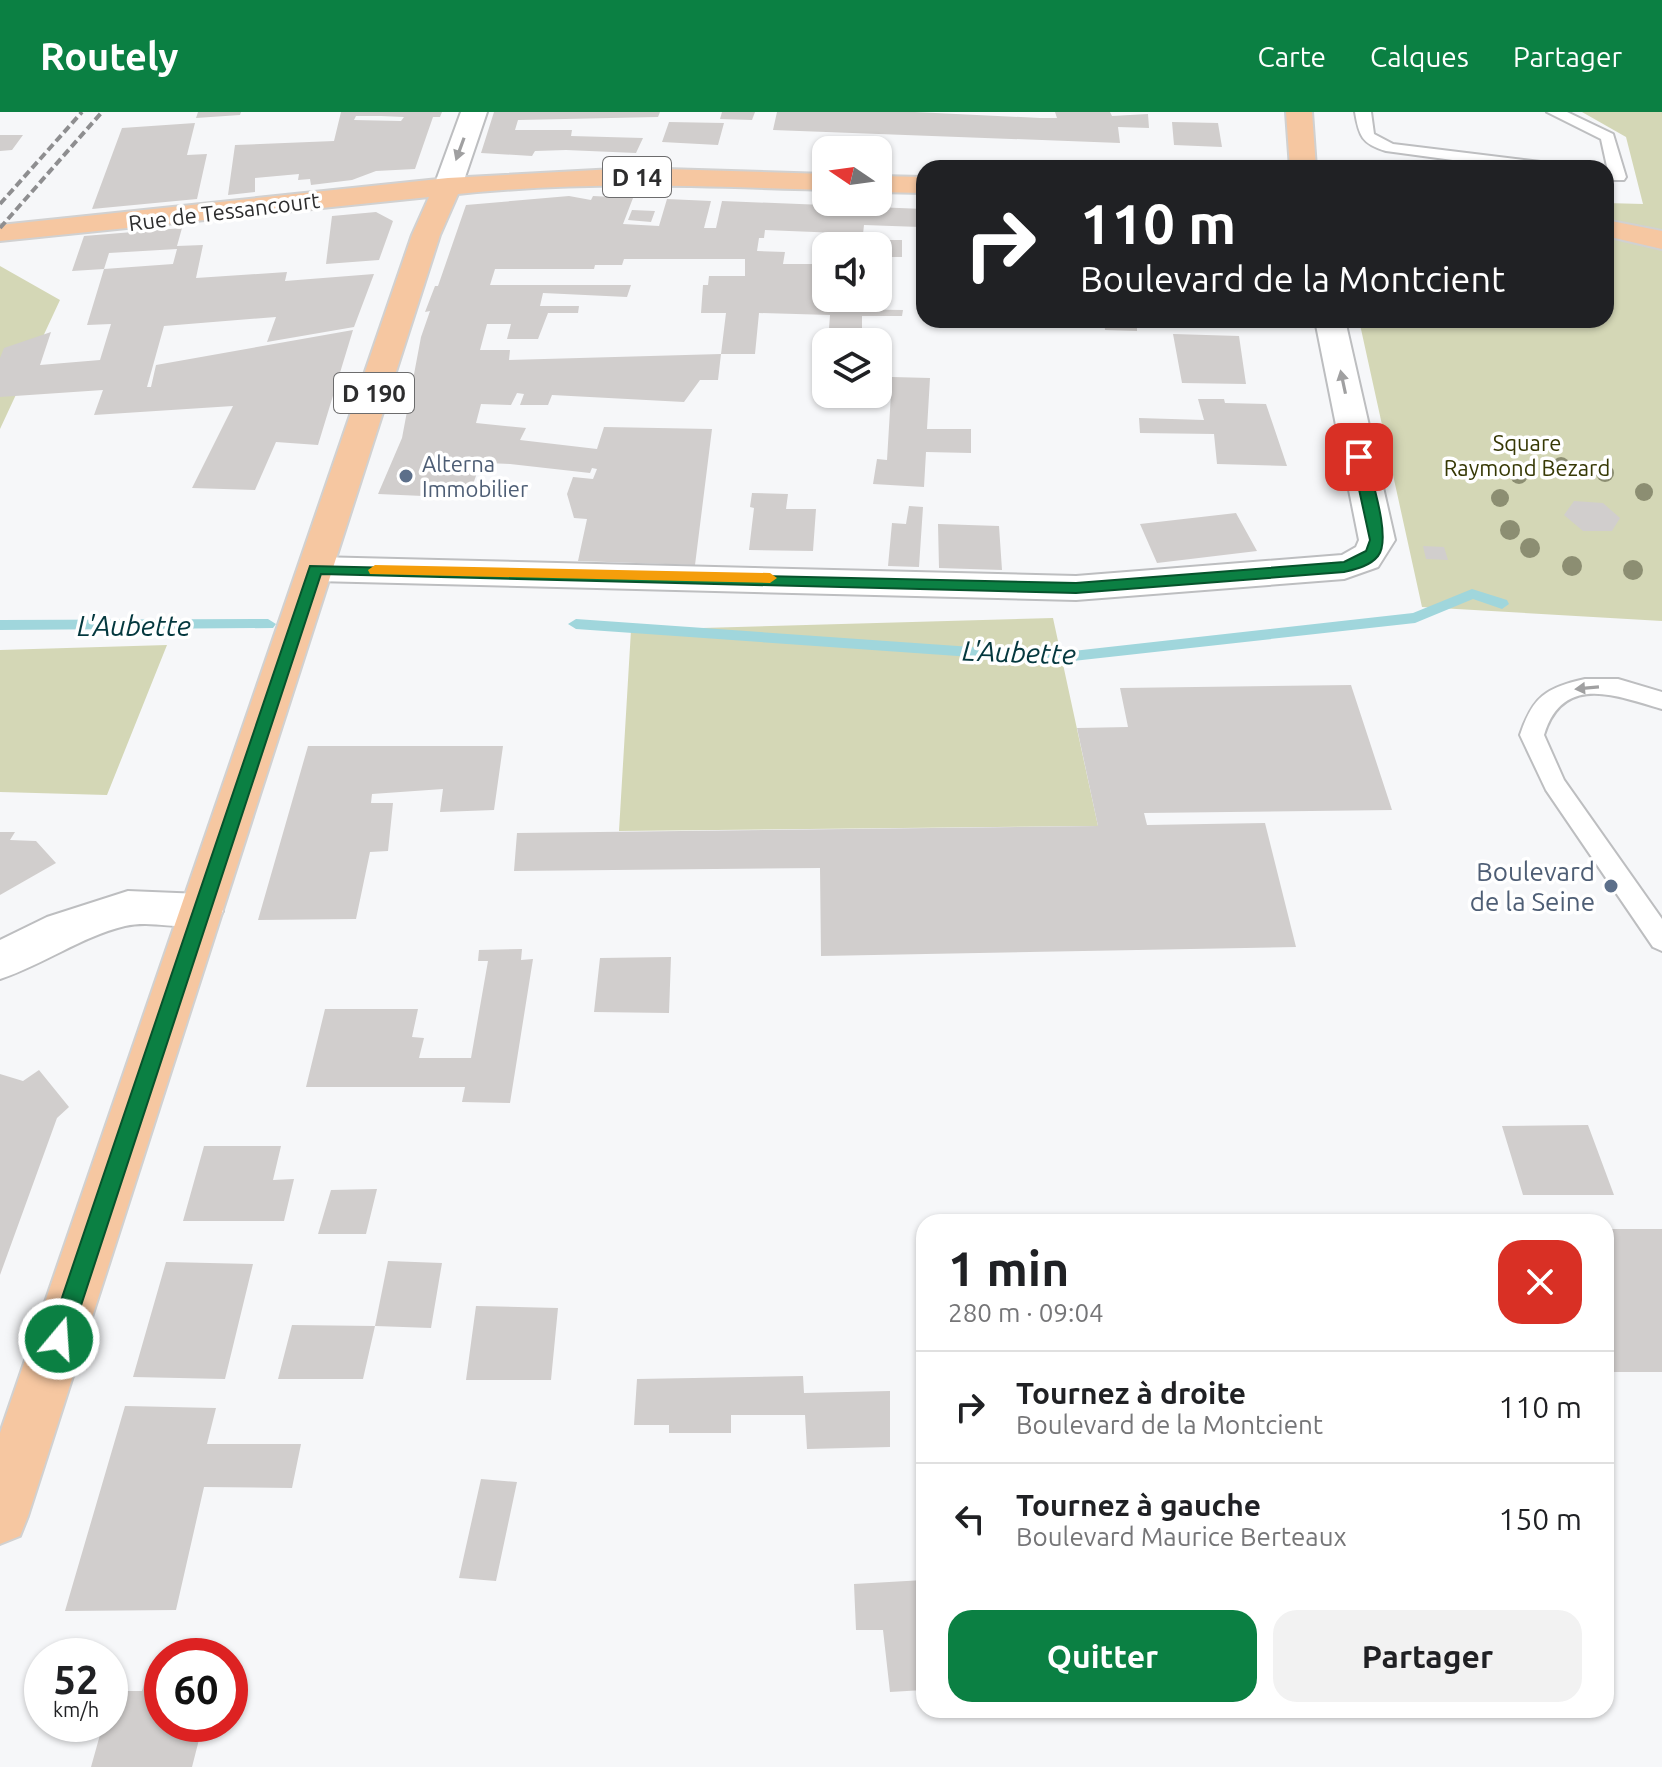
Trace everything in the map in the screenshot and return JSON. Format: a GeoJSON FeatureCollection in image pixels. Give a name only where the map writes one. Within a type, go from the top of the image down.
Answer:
{"type":"FeatureCollection","features":[{"type":"Feature","properties":{"kind":"main road"},"geometry":{"type":"LineString","coordinates":[[1299,112],[1302,160]]}},
{"type":"Feature","properties":{"kind":"main road","name":"D 14"},"geometry":{"type":"LineString","coordinates":[[448,186],[633,176],[812,182]]}},
{"type":"Feature","properties":{"kind":"main road"},"geometry":{"type":"LineString","coordinates":[[892,184],[916,185]]}},
{"type":"Feature","properties":{"kind":"main road","name":"Rue de Tessancourt"},"geometry":{"type":"LineString","coordinates":[[0,233],[152,220],[448,186]]}},
{"type":"Feature","properties":{"kind":"main road","name":"D 190"},"geometry":{"type":"LineString","coordinates":[[0,1516],[426,235],[448,186]]}},
{"type":"Feature","properties":{"kind":"main road"},"geometry":{"type":"LineString","coordinates":[[1614,230],[1662,240]]}},
{"type":"Feature","properties":{"kind":"street","name":"D 190"},"geometry":{"type":"LineString","coordinates":[[448,186],[474,112]]}},
{"type":"Feature","properties":{"kind":"street"},"geometry":{"type":"LineString","coordinates":[[310,586],[1076,588],[1344,567],[1360,563],[1373,553],[1377,540],[1332,328]]}},
{"type":"Feature","properties":{"kind":"street"},"geometry":{"type":"LineString","coordinates":[[0,961],[62,929],[128,908],[201,911]]}},
{"type":"Feature","properties":{"kind":"lane"},"geometry":{"type":"LineString","coordinates":[[1363,112],[1367,136],[1384,146],[1489,160]]}},
{"type":"Feature","properties":{"kind":"lane"},"geometry":{"type":"LineString","coordinates":[[1555,112],[1608,137],[1614,160]]}},
{"type":"Feature","properties":{"kind":"lane"},"geometry":{"type":"LineString","coordinates":[[1614,161],[1618,177],[1614,176]]}},
{"type":"Feature","properties":{"kind":"lane"},"geometry":{"type":"LineString","coordinates":[[1662,701],[1622,686],[1575,689],[1543,707],[1532,735],[1554,784],[1662,940]]}},
{"type":"Feature","properties":{"kind":"green space","name":"Square Raymond Bezard"},"geometry":{"type":"Polygon","coordinates":[[[1582,112],[1662,112],[1662,621],[1422,607],[1361,328],[1614,328],[1614,203],[1643,204],[1626,137],[1582,112]]]}},
{"type":"Feature","properties":{"kind":"green space"},"geometry":{"type":"Polygon","coordinates":[[[0,266],[60,300],[0,429],[0,266]]]}},
{"type":"Feature","properties":{"kind":"green space"},"geometry":{"type":"Polygon","coordinates":[[[1053,618],[1098,826],[619,831],[631,630],[1053,618]]]}},
{"type":"Feature","properties":{"kind":"green space"},"geometry":{"type":"Polygon","coordinates":[[[167,645],[107,795],[0,792],[0,650],[167,645]]]}},
{"type":"Feature","properties":{"kind":"building"},"geometry":{"type":"Polygon","coordinates":[[[198,112],[241,112],[240,115],[196,118],[198,112]]]}},
{"type":"Feature","properties":{"kind":"building"},"geometry":{"type":"Polygon","coordinates":[[[341,112],[442,112],[440,117],[433,117],[415,169],[376,171],[352,180],[311,185],[310,179],[298,180],[299,174],[255,178],[255,192],[228,195],[235,145],[334,141],[341,112]],[[356,116],[354,120],[401,121],[404,117],[356,116]]]}},
{"type":"Feature","properties":{"kind":"building"},"geometry":{"type":"Polygon","coordinates":[[[494,112],[660,112],[658,117],[518,120],[515,130],[572,130],[571,136],[643,138],[636,153],[566,150],[535,151],[532,156],[481,153],[494,112]]]}},
{"type":"Feature","properties":{"kind":"building"},"geometry":{"type":"Polygon","coordinates":[[[722,112],[755,112],[752,120],[720,119],[722,112]]]}},
{"type":"Feature","properties":{"kind":"building"},"geometry":{"type":"Polygon","coordinates":[[[777,112],[915,112],[1057,118],[1055,112],[1110,112],[1112,116],[1148,114],[1149,128],[1118,127],[1120,143],[773,130],[777,112]]]}},
{"type":"Feature","properties":{"kind":"building"},"geometry":{"type":"Polygon","coordinates":[[[669,122],[724,123],[718,145],[662,142],[669,122]]]}},
{"type":"Feature","properties":{"kind":"building"},"geometry":{"type":"Polygon","coordinates":[[[1172,122],[1218,123],[1222,147],[1174,145],[1172,122]]]}},
{"type":"Feature","properties":{"kind":"building"},"geometry":{"type":"Polygon","coordinates":[[[195,123],[187,155],[207,154],[197,199],[92,209],[122,128],[195,123]]]}},
{"type":"Feature","properties":{"kind":"building"},"geometry":{"type":"Polygon","coordinates":[[[0,135],[23,135],[12,150],[0,151],[0,135]]]}},
{"type":"Feature","properties":{"kind":"building"},"geometry":{"type":"Polygon","coordinates":[[[569,196],[591,200],[593,196],[633,198],[623,224],[659,226],[667,199],[711,201],[704,228],[716,228],[722,201],[812,205],[812,216],[892,216],[892,208],[916,209],[916,227],[864,225],[863,232],[765,230],[764,238],[759,238],[757,251],[785,252],[783,264],[812,264],[812,312],[903,310],[902,316],[862,316],[862,328],[829,328],[830,315],[759,313],[755,354],[721,354],[718,380],[700,380],[684,402],[552,395],[548,405],[520,405],[524,394],[517,393],[511,405],[481,404],[476,423],[526,428],[520,440],[597,449],[604,427],[712,429],[695,565],[578,561],[587,519],[574,518],[567,494],[573,477],[593,479],[597,469],[592,468],[590,473],[464,462],[460,472],[477,473],[468,498],[378,494],[402,438],[421,337],[430,311],[425,312],[435,286],[438,286],[466,205],[569,196]],[[624,259],[622,265],[595,265],[594,269],[495,269],[490,285],[631,285],[627,297],[543,293],[540,306],[579,306],[578,313],[548,313],[538,339],[507,339],[511,324],[487,324],[480,350],[510,350],[509,360],[721,354],[726,313],[701,313],[703,285],[708,285],[709,276],[745,276],[745,259],[624,259]]]}},
{"type":"Feature","properties":{"kind":"building"},"geometry":{"type":"Polygon","coordinates":[[[632,210],[655,211],[651,222],[628,220],[632,210]]]}},
{"type":"Feature","properties":{"kind":"building"},"geometry":{"type":"Polygon","coordinates":[[[376,212],[393,221],[379,260],[326,264],[332,216],[376,212]]]}},
{"type":"Feature","properties":{"kind":"building"},"geometry":{"type":"Polygon","coordinates":[[[182,228],[177,246],[203,245],[196,278],[287,272],[285,281],[374,274],[354,327],[267,342],[276,317],[164,326],[147,387],[151,387],[156,365],[353,330],[318,445],[276,442],[255,490],[192,488],[233,406],[94,415],[103,390],[0,397],[0,358],[4,348],[51,332],[40,365],[100,360],[111,324],[87,325],[104,269],[72,271],[84,236],[182,228]],[[177,249],[109,253],[104,269],[173,264],[177,249]]]}},
{"type":"Feature","properties":{"kind":"building"},"geometry":{"type":"Polygon","coordinates":[[[892,240],[902,240],[902,257],[892,257],[892,240]]]}},
{"type":"Feature","properties":{"kind":"building"},"geometry":{"type":"Polygon","coordinates":[[[1105,328],[1137,328],[1137,331],[1105,328]]]}},
{"type":"Feature","properties":{"kind":"building"},"geometry":{"type":"Polygon","coordinates":[[[1173,334],[1239,336],[1246,384],[1182,383],[1173,334]]]}},
{"type":"Feature","properties":{"kind":"building"},"geometry":{"type":"Polygon","coordinates":[[[892,377],[930,378],[927,429],[971,429],[971,453],[926,452],[924,487],[873,484],[877,459],[887,460],[892,377]]]}},
{"type":"Feature","properties":{"kind":"building"},"geometry":{"type":"Polygon","coordinates":[[[1198,399],[1266,404],[1287,466],[1217,464],[1214,434],[1140,433],[1139,418],[1204,420],[1198,399]]]}},
{"type":"Feature","properties":{"kind":"building"},"geometry":{"type":"Polygon","coordinates":[[[752,493],[788,494],[786,509],[816,509],[813,551],[749,550],[754,508],[750,507],[752,493]]]}},
{"type":"Feature","properties":{"kind":"building"},"geometry":{"type":"Polygon","coordinates":[[[1574,501],[1603,503],[1620,518],[1612,531],[1583,531],[1564,515],[1574,501]]]}},
{"type":"Feature","properties":{"kind":"building"},"geometry":{"type":"Polygon","coordinates":[[[909,506],[923,507],[919,567],[888,566],[892,523],[906,524],[909,506]]]}},
{"type":"Feature","properties":{"kind":"building"},"geometry":{"type":"Polygon","coordinates":[[[1236,513],[1257,551],[1157,563],[1140,524],[1236,513]]]}},
{"type":"Feature","properties":{"kind":"building"},"geometry":{"type":"Polygon","coordinates":[[[938,524],[999,526],[1002,570],[939,568],[938,524]]]}},
{"type":"Feature","properties":{"kind":"building"},"geometry":{"type":"Polygon","coordinates":[[[1423,546],[1444,547],[1448,560],[1426,559],[1423,546]]]}},
{"type":"Feature","properties":{"kind":"building"},"geometry":{"type":"Polygon","coordinates":[[[1351,685],[1392,810],[1144,813],[1147,825],[1265,823],[1296,947],[821,956],[820,868],[514,871],[517,833],[1098,826],[1077,728],[1128,727],[1120,688],[1351,685]]]}},
{"type":"Feature","properties":{"kind":"building"},"geometry":{"type":"Polygon","coordinates":[[[308,746],[503,746],[494,810],[440,812],[443,789],[372,794],[371,803],[393,803],[388,851],[370,852],[356,919],[258,920],[308,746]]]}},
{"type":"Feature","properties":{"kind":"building"},"geometry":{"type":"Polygon","coordinates":[[[0,832],[15,832],[10,840],[36,841],[56,863],[0,895],[0,832]]]}},
{"type":"Feature","properties":{"kind":"building"},"geometry":{"type":"Polygon","coordinates":[[[522,949],[521,960],[533,959],[510,1103],[462,1102],[465,1087],[306,1087],[325,1009],[418,1009],[412,1037],[424,1038],[419,1058],[471,1058],[488,961],[478,961],[479,950],[522,949]]]}},
{"type":"Feature","properties":{"kind":"building"},"geometry":{"type":"Polygon","coordinates":[[[671,957],[669,1013],[594,1012],[600,958],[671,957]]]}},
{"type":"Feature","properties":{"kind":"building"},"geometry":{"type":"Polygon","coordinates":[[[39,1070],[69,1107],[57,1118],[0,1275],[0,1074],[23,1081],[39,1070]]]}},
{"type":"Feature","properties":{"kind":"building"},"geometry":{"type":"Polygon","coordinates":[[[1588,1125],[1614,1195],[1523,1195],[1502,1126],[1588,1125]]]}},
{"type":"Feature","properties":{"kind":"building"},"geometry":{"type":"Polygon","coordinates":[[[204,1146],[281,1146],[273,1180],[294,1179],[284,1221],[183,1221],[204,1146]]]}},
{"type":"Feature","properties":{"kind":"building"},"geometry":{"type":"Polygon","coordinates":[[[377,1189],[366,1234],[318,1234],[331,1190],[377,1189]]]}},
{"type":"Feature","properties":{"kind":"building"},"geometry":{"type":"Polygon","coordinates":[[[1614,1229],[1662,1229],[1662,1372],[1614,1372],[1614,1229]]]}},
{"type":"Feature","properties":{"kind":"building"},"geometry":{"type":"Polygon","coordinates":[[[388,1261],[442,1263],[431,1328],[375,1326],[388,1261]]]}},
{"type":"Feature","properties":{"kind":"building"},"geometry":{"type":"Polygon","coordinates":[[[166,1262],[253,1264],[225,1379],[133,1377],[166,1262]]]}},
{"type":"Feature","properties":{"kind":"building"},"geometry":{"type":"Polygon","coordinates":[[[476,1306],[558,1308],[551,1380],[466,1380],[476,1306]]]}},
{"type":"Feature","properties":{"kind":"building"},"geometry":{"type":"Polygon","coordinates":[[[292,1325],[375,1326],[363,1379],[278,1379],[292,1325]]]}},
{"type":"Feature","properties":{"kind":"building"},"geometry":{"type":"Polygon","coordinates":[[[803,1376],[804,1393],[890,1391],[890,1447],[807,1449],[805,1415],[731,1415],[731,1433],[669,1433],[669,1425],[634,1425],[637,1379],[803,1376]]]}},
{"type":"Feature","properties":{"kind":"building"},"geometry":{"type":"Polygon","coordinates":[[[125,1406],[216,1408],[207,1444],[301,1444],[292,1488],[204,1487],[176,1610],[65,1611],[125,1406]]]}},
{"type":"Feature","properties":{"kind":"building"},"geometry":{"type":"Polygon","coordinates":[[[481,1479],[517,1482],[496,1581],[459,1578],[481,1479]]]}},
{"type":"Feature","properties":{"kind":"building"},"geometry":{"type":"Polygon","coordinates":[[[916,1580],[916,1690],[890,1692],[883,1630],[856,1630],[854,1584],[916,1580]]]}},
{"type":"Feature","properties":{"kind":"building"},"geometry":{"type":"Polygon","coordinates":[[[144,1684],[144,1742],[198,1742],[192,1767],[91,1767],[98,1742],[128,1742],[128,1691],[142,1691],[144,1684]]]}},
{"type":"Feature","properties":{"kind":"waterway","name":"L'Aubette"},"geometry":{"type":"LineString","coordinates":[[576,624],[1055,658],[1415,618],[1472,594],[1502,604]]}},
{"type":"Feature","properties":{"kind":"waterway","name":"L'Aubette"},"geometry":{"type":"LineString","coordinates":[[0,625],[268,624]]}},
{"type":"Feature","properties":{"kind":"railway"},"geometry":{"type":"LineString","coordinates":[[0,204],[82,112]]}},
{"type":"Feature","properties":{"kind":"railway"},"geometry":{"type":"LineString","coordinates":[[0,228],[102,112]]}},
{"type":"Feature","properties":{"kind":"slow traffic"},"geometry":{"type":"LineString","coordinates":[[375,570],[770,578]]}},
{"type":"Feature","properties":{"kind":"place","name":"Alterna Immobilier"},"geometry":{"type":"Point","coordinates":[406,476]}},
{"type":"Feature","properties":{"kind":"place","name":"Boulevard de la Seine"},"geometry":{"type":"Point","coordinates":[1611,886]}},
{"type":"Feature","properties":{"kind":"route"},"geometry":{"type":"LineString","coordinates":[[59,1339],[316,569],[1076,588],[1344,567],[1360,563],[1373,553],[1377,540],[1359,457]]}}]}
